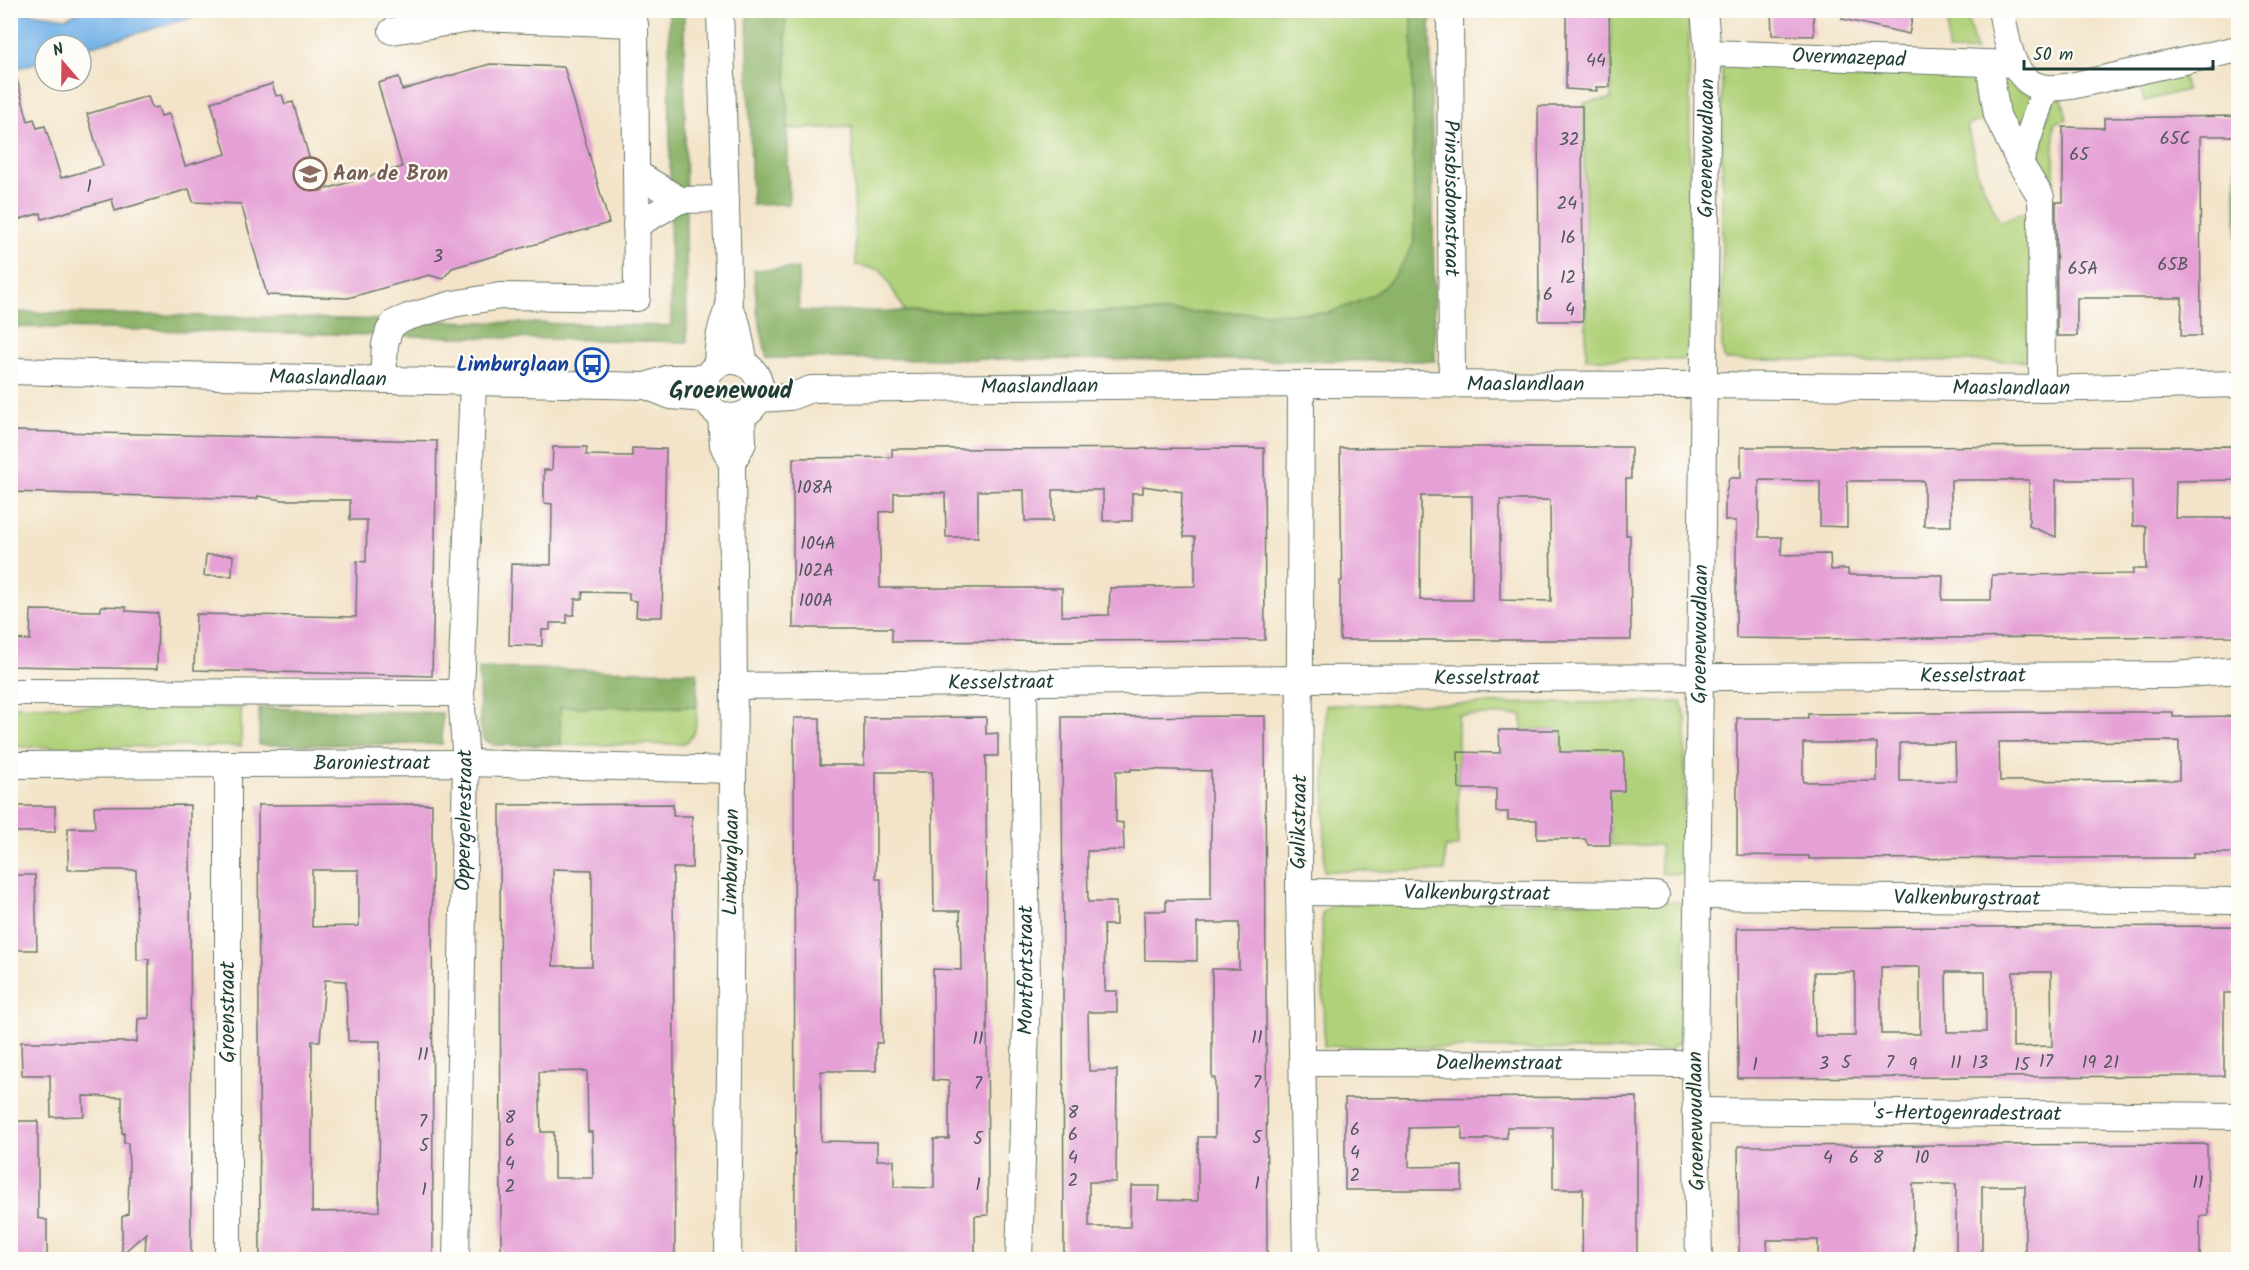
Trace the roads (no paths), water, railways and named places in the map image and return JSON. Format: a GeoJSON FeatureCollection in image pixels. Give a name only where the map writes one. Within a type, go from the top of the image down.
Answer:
{"type":"FeatureCollection","features":[{"type":"Feature","properties":{"kind":"street","name":"Limburglaan"},"geometry":{"type":"LineString","coordinates":[[720,10],[729,308],[737,324],[732,389],[723,445],[732,464],[734,686],[728,1260]]}},
{"type":"Feature","properties":{"kind":"street","name":"Prinsbisdomstraat"},"geometry":{"type":"LineString","coordinates":[[1450,10],[1452,384]]}},
{"type":"Feature","properties":{"kind":"street","name":"Groenewoudlaan"},"geometry":{"type":"LineString","coordinates":[[1699,1260],[1695,1064],[1708,53],[1704,10]]}},
{"type":"Feature","properties":{"kind":"street"},"geometry":{"type":"LineString","coordinates":[[2001,10],[2001,64],[1997,115],[2020,163],[2041,197],[2042,389]]}},
{"type":"Feature","properties":{"kind":"street"},"geometry":{"type":"LineString","coordinates":[[383,380],[386,344],[394,323],[408,316],[453,304],[500,296],[637,298],[635,24],[478,18],[392,31]]}},
{"type":"Feature","properties":{"kind":"street"},"geometry":{"type":"LineString","coordinates":[[2001,64],[2045,88],[2071,86],[2238,49]]}},
{"type":"Feature","properties":{"kind":"street","name":"Overmazepad"},"geometry":{"type":"LineString","coordinates":[[1708,53],[2001,64]]}},
{"type":"Feature","properties":{"kind":"street"},"geometry":{"type":"LineString","coordinates":[[2020,163],[2045,88]]}},
{"type":"Feature","properties":{"kind":"street"},"geometry":{"type":"LineString","coordinates":[[636,173],[680,200]]}},
{"type":"Feature","properties":{"kind":"street"},"geometry":{"type":"LineString","coordinates":[[636,225],[680,200],[726,199]]}},
{"type":"Feature","properties":{"kind":"street","name":"Maaslandlaan"},"geometry":{"type":"LineString","coordinates":[[10,371],[646,386],[671,396],[732,389],[790,397],[811,389],[1301,384],[2042,389],[2238,384]]}},
{"type":"Feature","properties":{"kind":"street","name":"Oppergelrestraat"},"geometry":{"type":"LineString","coordinates":[[456,1260],[466,763],[460,693],[473,383]]}},
{"type":"Feature","properties":{"kind":"street","name":"Gulikstraat"},"geometry":{"type":"LineString","coordinates":[[1301,384],[1302,679],[1299,892],[1306,1260]]}},
{"type":"Feature","properties":{"kind":"street","name":"Kesselstraat"},"geometry":{"type":"LineString","coordinates":[[734,686],[1302,679],[2174,675],[2238,670]]}},
{"type":"Feature","properties":{"kind":"street","name":"Montfortstraat"},"geometry":{"type":"LineString","coordinates":[[1019,1260],[1027,989],[1024,683]]}},
{"type":"Feature","properties":{"kind":"street"},"geometry":{"type":"LineString","coordinates":[[10,692],[460,693]]}},
{"type":"Feature","properties":{"kind":"street","name":"Baroniestraat"},"geometry":{"type":"LineString","coordinates":[[10,765],[466,763],[733,770]]}},
{"type":"Feature","properties":{"kind":"street","name":"Groenstraat"},"geometry":{"type":"LineString","coordinates":[[228,764],[228,1260]]}},
{"type":"Feature","properties":{"kind":"street","name":"Valkenburgstraat"},"geometry":{"type":"LineString","coordinates":[[1299,892],[1656,895]]}},
{"type":"Feature","properties":{"kind":"street","name":"Valkenburgstraat"},"geometry":{"type":"LineString","coordinates":[[1697,896],[2238,901]]}},
{"type":"Feature","properties":{"kind":"street","name":"Daelhemstraat"},"geometry":{"type":"LineString","coordinates":[[1303,1063],[1695,1064]]}},
{"type":"Feature","properties":{"kind":"street","name":"'s-Hertogenradestraat"},"geometry":{"type":"LineString","coordinates":[[1695,1111],[2238,1116]]}},
{"type":"Feature","properties":{"kind":"water"},"geometry":{"type":"Polygon","coordinates":[[[11,10],[66,18],[81,11],[214,11],[93,46],[93,33],[33,33],[33,64],[11,70],[11,10]]]}},
{"type":"Feature","properties":{"kind":"place","name":"Aan de Bron"},"geometry":{"type":"Point","coordinates":[310,174]}},
{"type":"Feature","properties":{"kind":"place","name":"Limburglaan"},"geometry":{"type":"Point","coordinates":[592,365]}},
{"type":"Feature","properties":{"kind":"district","name":"Groenewoud"},"geometry":{"type":"Point","coordinates":[731,391]}}]}
